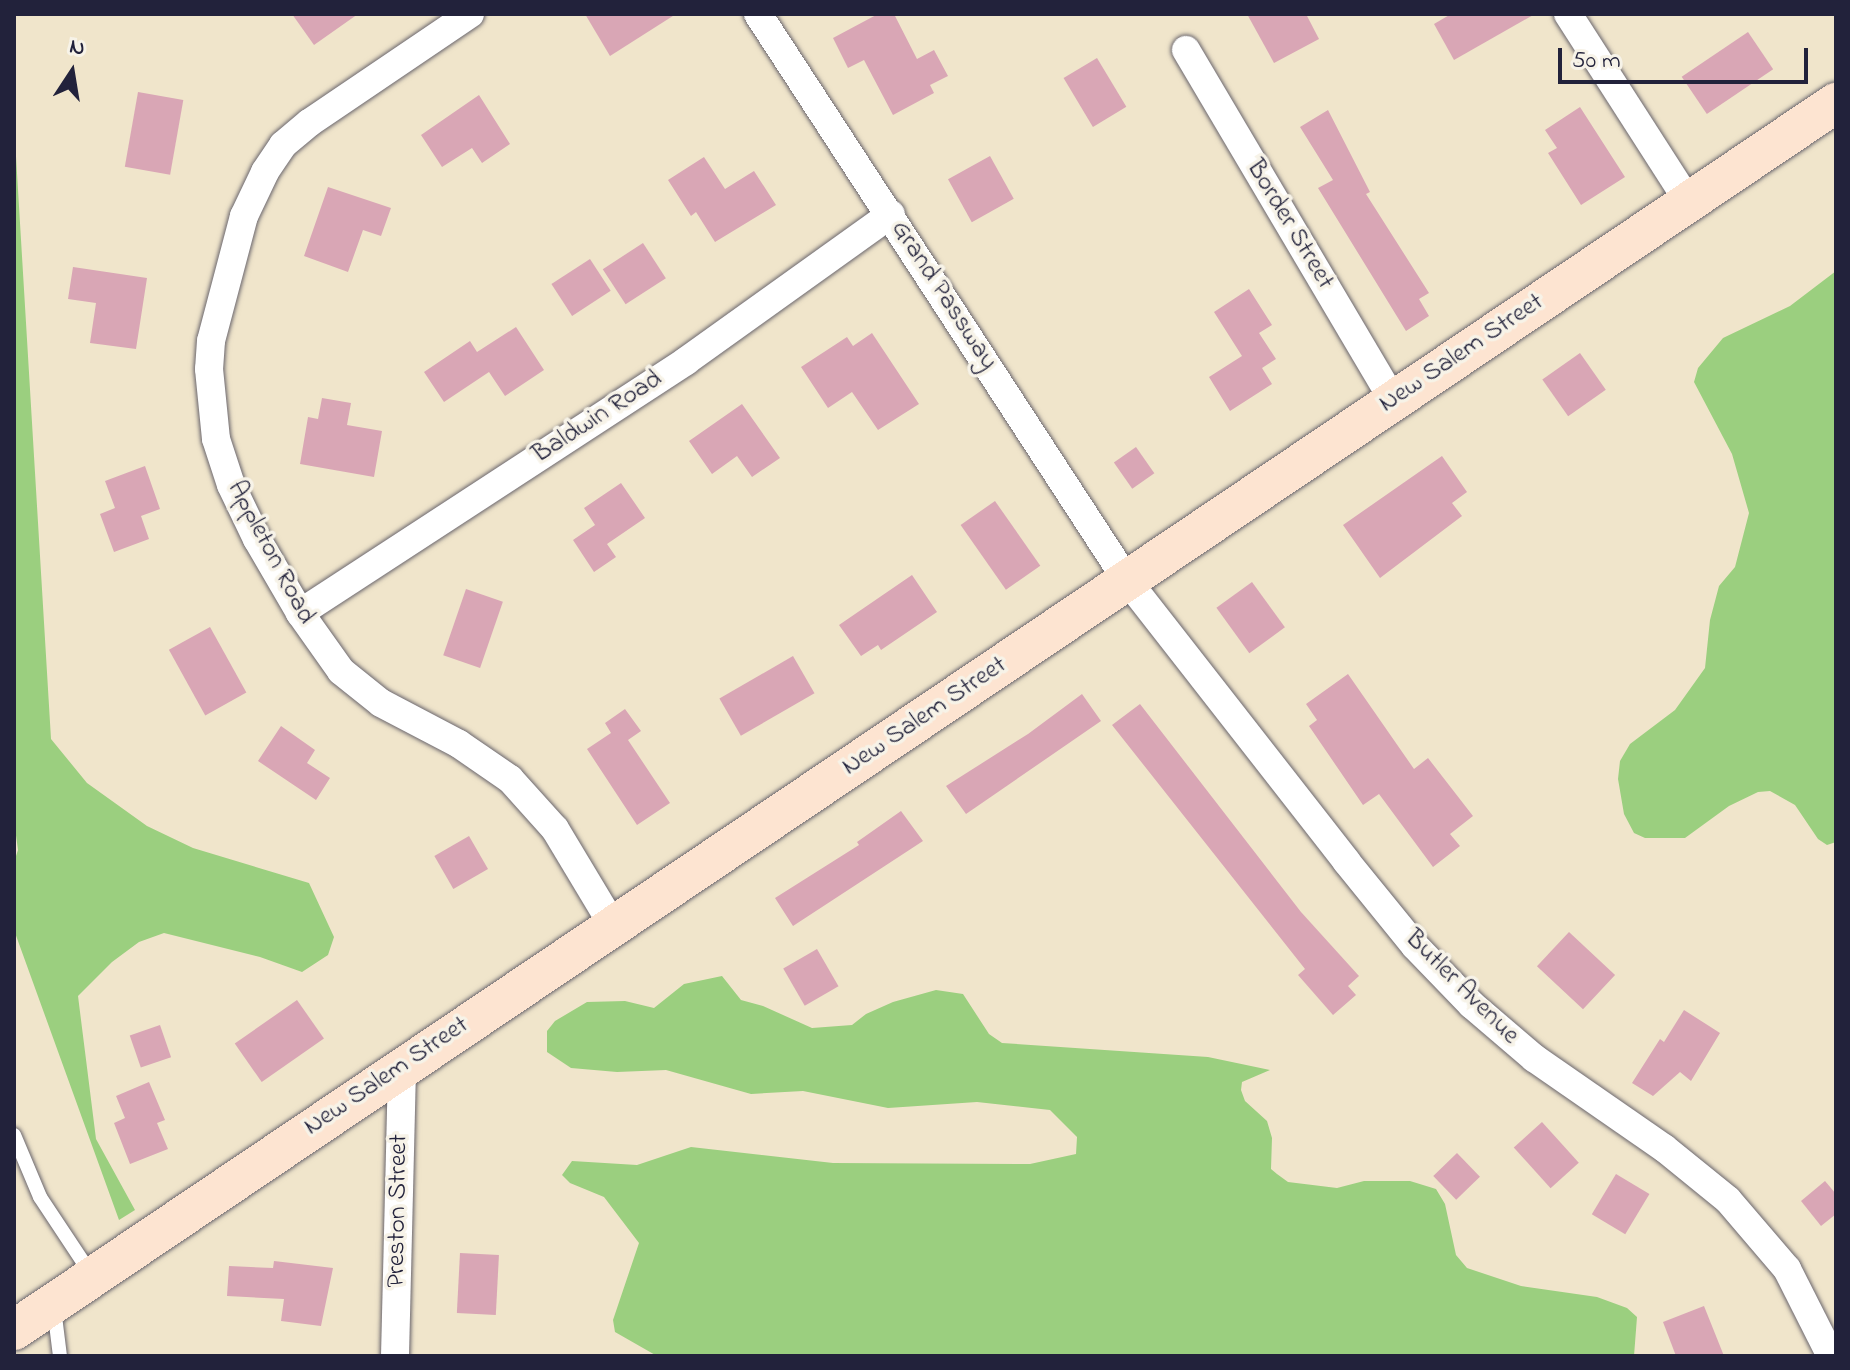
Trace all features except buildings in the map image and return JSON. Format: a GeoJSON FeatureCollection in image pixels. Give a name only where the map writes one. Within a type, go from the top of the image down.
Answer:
{"type":"FeatureCollection","features":[{"type":"Feature","properties":{"kind":"street","name":"Appleton Road"},"geometry":{"type":"LineString","coordinates":[[470,14],[309,123],[283,145],[249,203],[211,341],[209,369],[216,439],[243,513],[300,613],[341,671],[359,688],[468,749],[523,791],[555,829],[614,927]]}},
{"type":"Feature","properties":{"kind":"street","name":"Grand Passway"},"geometry":{"type":"LineString","coordinates":[[758,14],[1126,579]]}},
{"type":"Feature","properties":{"kind":"street"},"geometry":{"type":"LineString","coordinates":[[1568,14],[1688,201]]}},
{"type":"Feature","properties":{"kind":"street","name":"Border Street"},"geometry":{"type":"LineString","coordinates":[[1186,50],[1393,400]]}},
{"type":"Feature","properties":{"kind":"street","name":"New Salem Street"},"geometry":{"type":"LineString","coordinates":[[14,1330],[1836,103]]}},
{"type":"Feature","properties":{"kind":"street","name":"Baldwin Road"},"geometry":{"type":"LineString","coordinates":[[300,613],[686,361],[891,214]]}},
{"type":"Feature","properties":{"kind":"street","name":"Butler Avenue"},"geometry":{"type":"LineString","coordinates":[[1126,579],[1415,946],[1472,1005],[1534,1058],[1664,1148],[1728,1200],[1787,1269],[1831,1356]]}},
{"type":"Feature","properties":{"kind":"street","name":"Preston Street"},"geometry":{"type":"LineString","coordinates":[[395,1356],[402,1066]]}},
{"type":"Feature","properties":{"kind":"lane"},"geometry":{"type":"LineString","coordinates":[[14,1135],[40,1197],[93,1278]]}},
{"type":"Feature","properties":{"kind":"lane"},"geometry":{"type":"LineString","coordinates":[[54,1303],[60,1356]]}},
{"type":"Feature","properties":{"kind":"green space"},"geometry":{"type":"Polygon","coordinates":[[[14,123],[51,739],[87,783],[147,826],[193,848],[309,883],[334,937],[328,955],[302,972],[260,957],[164,933],[139,942],[112,962],[78,996],[96,1139],[135,1210],[119,1220],[14,930],[14,862],[18,850],[14,821],[14,123]]]}},
{"type":"Feature","properties":{"kind":"green space"},"geometry":{"type":"Polygon","coordinates":[[[1836,271],[1836,842],[1827,845],[1818,839],[1795,805],[1770,791],[1758,792],[1729,806],[1685,838],[1645,838],[1634,833],[1624,814],[1618,779],[1620,761],[1630,744],[1675,710],[1705,668],[1710,620],[1719,586],[1735,567],[1749,513],[1732,454],[1694,382],[1698,368],[1723,338],[1790,306],[1836,271]]]}},
{"type":"Feature","properties":{"kind":"green space"},"geometry":{"type":"Polygon","coordinates":[[[722,976],[741,1000],[763,1006],[812,1028],[852,1025],[866,1014],[893,1002],[936,990],[963,994],[989,1034],[1002,1043],[1208,1057],[1270,1070],[1242,1082],[1241,1090],[1245,1101],[1267,1121],[1272,1138],[1271,1169],[1277,1174],[1288,1182],[1337,1188],[1364,1181],[1410,1181],[1436,1189],[1445,1204],[1456,1255],[1467,1268],[1521,1286],[1597,1297],[1627,1308],[1637,1317],[1634,1356],[657,1356],[615,1332],[613,1320],[639,1243],[604,1197],[570,1183],[562,1175],[572,1161],[637,1165],[691,1147],[833,1163],[1030,1164],[1076,1154],[1077,1137],[1050,1110],[977,1102],[888,1108],[803,1091],[751,1094],[666,1070],[617,1072],[571,1068],[547,1052],[547,1031],[555,1021],[587,1002],[625,1001],[654,1008],[684,984],[722,976]]]}}]}
